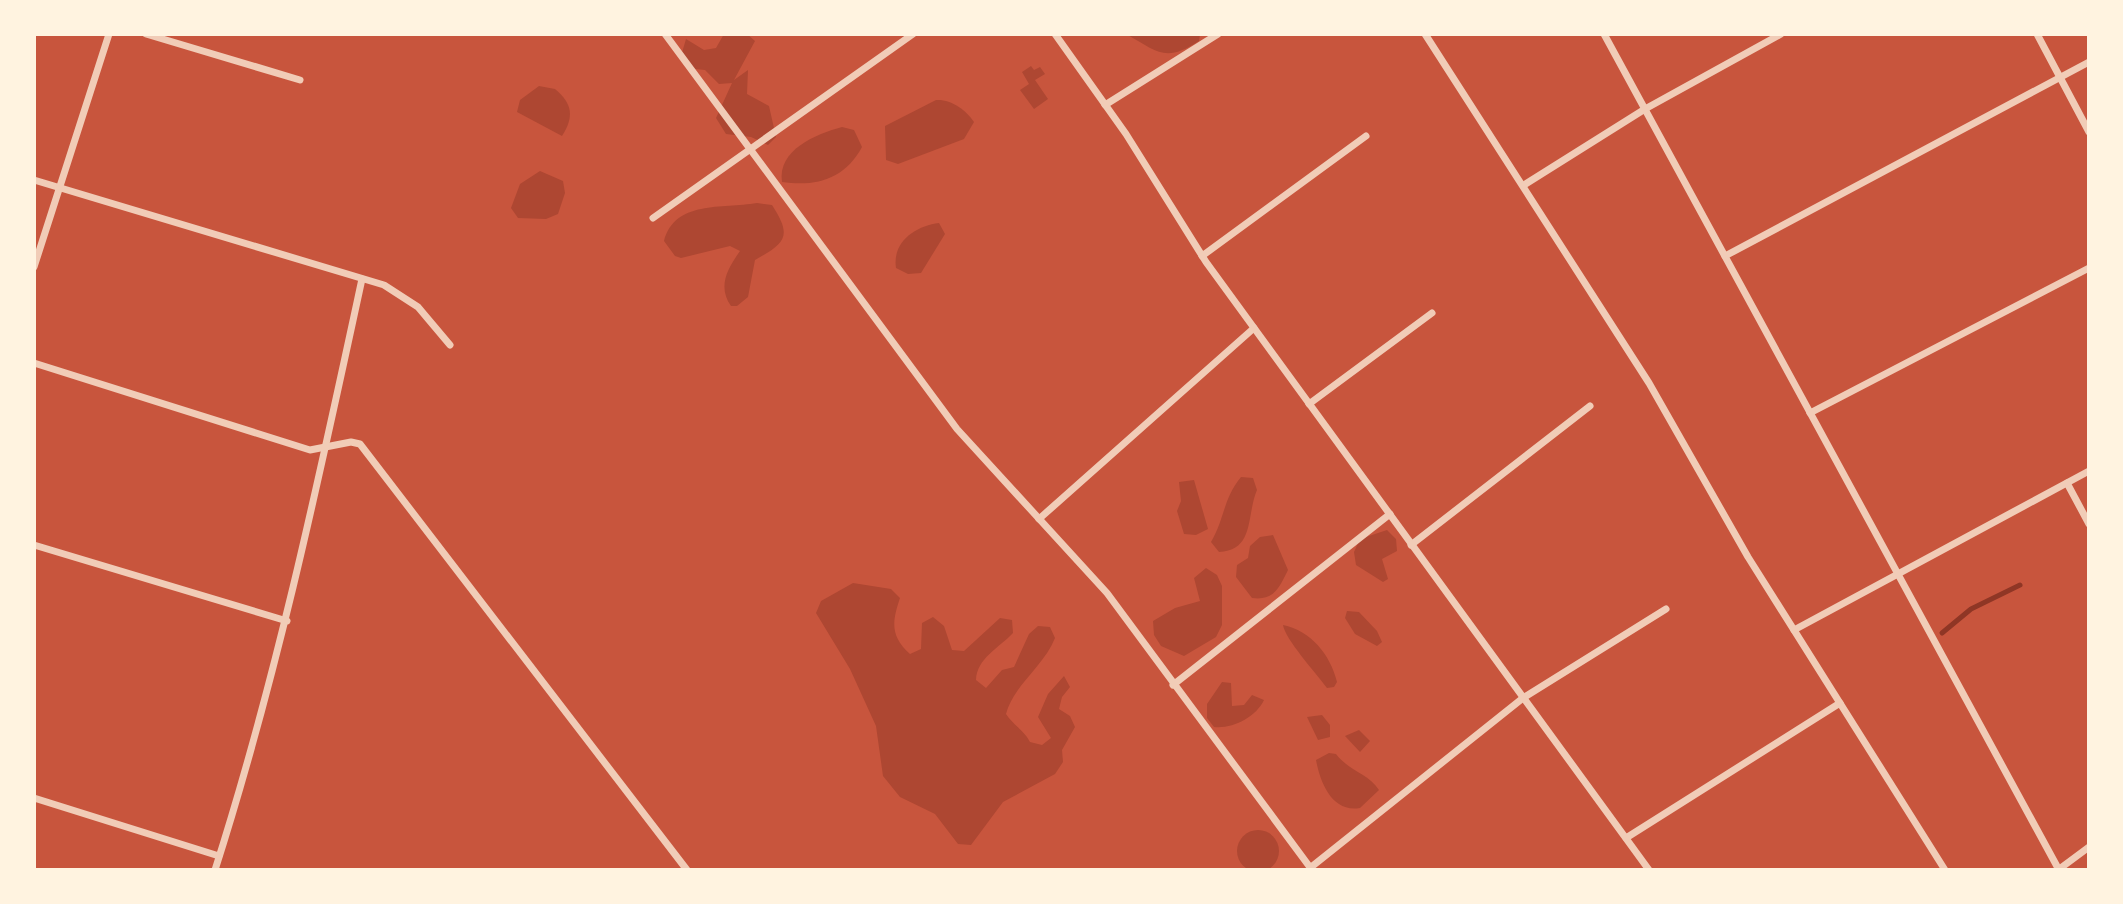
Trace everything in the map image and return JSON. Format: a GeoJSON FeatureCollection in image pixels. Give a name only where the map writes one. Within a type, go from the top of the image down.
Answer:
{"type":"FeatureCollection","features":[{"type":"Feature","properties":{"kind":"street"},"geometry":{"type":"LineString","coordinates":[[34,267],[109,34]]}},
{"type":"Feature","properties":{"kind":"street"},"geometry":{"type":"LineString","coordinates":[[146,34],[300,80]]}},
{"type":"Feature","properties":{"kind":"street"},"geometry":{"type":"LineString","coordinates":[[665,34],[957,429],[1107,593],[1311,869],[1523,698],[1666,609]]}},
{"type":"Feature","properties":{"kind":"street"},"geometry":{"type":"LineString","coordinates":[[653,218],[913,34]]}},
{"type":"Feature","properties":{"kind":"street"},"geometry":{"type":"LineString","coordinates":[[1055,34],[1105,105],[1202,256],[1649,870]]}},
{"type":"Feature","properties":{"kind":"street"},"geometry":{"type":"LineString","coordinates":[[1105,105],[1218,34]]}},
{"type":"Feature","properties":{"kind":"street"},"geometry":{"type":"LineString","coordinates":[[1425,34],[1649,383],[1748,557],[1943,869]]}},
{"type":"Feature","properties":{"kind":"street"},"geometry":{"type":"LineString","coordinates":[[1604,34],[2059,870],[2089,847]]}},
{"type":"Feature","properties":{"kind":"street"},"geometry":{"type":"LineString","coordinates":[[1524,185],[1645,109],[1781,34]]}},
{"type":"Feature","properties":{"kind":"street"},"geometry":{"type":"LineString","coordinates":[[2037,34],[2089,132]]}},
{"type":"Feature","properties":{"kind":"street"},"geometry":{"type":"LineString","coordinates":[[1725,256],[2089,62]]}},
{"type":"Feature","properties":{"kind":"street"},"geometry":{"type":"LineString","coordinates":[[1202,256],[1366,136]]}},
{"type":"Feature","properties":{"kind":"street"},"geometry":{"type":"LineString","coordinates":[[34,180],[362,279],[406,297],[450,345]]}},
{"type":"Feature","properties":{"kind":"street"},"geometry":{"type":"LineString","coordinates":[[1810,413],[2089,268]]}},
{"type":"Feature","properties":{"kind":"street"},"geometry":{"type":"LineString","coordinates":[[215,870],[250,761],[287,621],[362,279]]}},
{"type":"Feature","properties":{"kind":"street"},"geometry":{"type":"LineString","coordinates":[[1309,404],[1432,313]]}},
{"type":"Feature","properties":{"kind":"street"},"geometry":{"type":"LineString","coordinates":[[1039,519],[1254,328]]}},
{"type":"Feature","properties":{"kind":"street"},"geometry":{"type":"LineString","coordinates":[[34,363],[310,450],[351,442],[370,453],[687,870]]}},
{"type":"Feature","properties":{"kind":"street"},"geometry":{"type":"LineString","coordinates":[[1411,545],[1590,406]]}},
{"type":"Feature","properties":{"kind":"street"},"geometry":{"type":"LineString","coordinates":[[1794,630],[2089,471]]}},
{"type":"Feature","properties":{"kind":"street"},"geometry":{"type":"LineString","coordinates":[[2067,483],[2089,524]]}},
{"type":"Feature","properties":{"kind":"street"},"geometry":{"type":"LineString","coordinates":[[1173,685],[1390,514]]}},
{"type":"Feature","properties":{"kind":"street"},"geometry":{"type":"LineString","coordinates":[[34,545],[287,621]]}},
{"type":"Feature","properties":{"kind":"street"},"geometry":{"type":"LineString","coordinates":[[1626,838],[1840,703]]}},
{"type":"Feature","properties":{"kind":"street"},"geometry":{"type":"LineString","coordinates":[[34,798],[219,856]]}},
{"type":"Feature","properties":{"kind":"shaded area"},"geometry":{"type":"Polygon","coordinates":[[[724,34],[747,34],[755,41],[734,80],[748,70],[747,94],[769,106],[776,137],[768,145],[751,137],[726,134],[716,118],[732,83],[719,84],[705,70],[686,68],[681,56],[686,39],[704,50],[716,48],[724,34]]]}},
{"type":"Feature","properties":{"kind":"shaded area"},"geometry":{"type":"Polygon","coordinates":[[[1126,34],[1200,34],[1199,41],[1178,52],[1169,53],[1154,50],[1126,34]]]}},
{"type":"Feature","properties":{"kind":"shaded area"},"geometry":{"type":"Polygon","coordinates":[[[1031,66],[1034,70],[1040,67],[1045,74],[1035,80],[1048,99],[1034,109],[1020,90],[1029,84],[1022,72],[1031,66]]]}},
{"type":"Feature","properties":{"kind":"shaded area"},"geometry":{"type":"Polygon","coordinates":[[[539,86],[555,89],[568,105],[570,117],[562,136],[517,112],[520,100],[539,86]]]}},
{"type":"Feature","properties":{"kind":"shaded area"},"geometry":{"type":"Polygon","coordinates":[[[936,100],[958,106],[974,122],[964,139],[898,164],[886,160],[885,126],[936,100]]]}},
{"type":"Feature","properties":{"kind":"shaded area"},"geometry":{"type":"Polygon","coordinates":[[[842,127],[854,130],[862,147],[847,167],[818,182],[782,182],[782,171],[792,152],[810,139],[842,127]]]}},
{"type":"Feature","properties":{"kind":"shaded area"},"geometry":{"type":"Polygon","coordinates":[[[540,171],[563,181],[565,193],[558,214],[546,219],[518,218],[511,208],[520,184],[540,171]]]}},
{"type":"Feature","properties":{"kind":"shaded area"},"geometry":{"type":"Polygon","coordinates":[[[757,203],[772,205],[782,225],[783,238],[773,249],[755,260],[748,297],[737,306],[731,306],[725,291],[726,277],[740,251],[730,246],[681,258],[675,256],[664,241],[678,219],[689,213],[757,203]]]}},
{"type":"Feature","properties":{"kind":"shaded area"},"geometry":{"type":"Polygon","coordinates":[[[939,223],[945,234],[921,273],[908,274],[896,268],[898,250],[907,236],[939,223]]]}},
{"type":"Feature","properties":{"kind":"shaded area"},"geometry":{"type":"Polygon","coordinates":[[[1241,477],[1253,478],[1257,490],[1247,530],[1239,545],[1219,552],[1211,542],[1241,477]]]}},
{"type":"Feature","properties":{"kind":"shaded area"},"geometry":{"type":"Polygon","coordinates":[[[1194,480],[1208,529],[1196,535],[1184,534],[1177,511],[1181,501],[1179,482],[1194,480]]]}},
{"type":"Feature","properties":{"kind":"shaded area"},"geometry":{"type":"Polygon","coordinates":[[[1387,530],[1396,539],[1397,551],[1382,559],[1388,579],[1383,582],[1356,565],[1354,552],[1360,539],[1387,530]]]}},
{"type":"Feature","properties":{"kind":"shaded area"},"geometry":{"type":"Polygon","coordinates":[[[1273,535],[1288,570],[1271,595],[1252,598],[1236,577],[1237,565],[1248,558],[1250,546],[1260,537],[1273,535]]]}},
{"type":"Feature","properties":{"kind":"shaded area"},"geometry":{"type":"Polygon","coordinates":[[[1206,568],[1217,575],[1222,586],[1222,625],[1216,637],[1184,656],[1161,646],[1154,635],[1153,621],[1175,608],[1200,601],[1194,578],[1206,568]]]}},
{"type":"Feature","properties":{"kind":"shaded area"},"geometry":{"type":"Polygon","coordinates":[[[853,583],[891,589],[900,598],[894,628],[899,641],[910,654],[921,649],[922,623],[933,617],[944,626],[952,650],[964,651],[1000,618],[1012,620],[1013,633],[984,659],[977,672],[976,680],[986,688],[1002,670],[1014,667],[1029,634],[1038,626],[1050,627],[1055,638],[1044,658],[1015,694],[1006,714],[1030,742],[1042,745],[1051,738],[1038,717],[1048,694],[1064,676],[1070,687],[1062,697],[1059,709],[1070,716],[1075,727],[1062,750],[1063,762],[1055,774],[1003,802],[971,845],[958,844],[935,814],[900,797],[883,776],[876,726],[850,669],[816,613],[821,601],[853,583]]]}},
{"type":"Feature","properties":{"kind":"shaded area"},"geometry":{"type":"Polygon","coordinates":[[[1347,611],[1359,612],[1377,631],[1382,642],[1377,646],[1355,634],[1345,618],[1347,611]]]}},
{"type":"Feature","properties":{"kind":"shaded area"},"geometry":{"type":"Polygon","coordinates":[[[1283,625],[1302,632],[1318,645],[1334,672],[1337,682],[1334,687],[1327,688],[1295,647],[1283,625]]]}},
{"type":"Feature","properties":{"kind":"shaded area"},"geometry":{"type":"Polygon","coordinates":[[[1222,682],[1231,683],[1232,706],[1244,705],[1252,695],[1264,700],[1243,721],[1214,727],[1207,718],[1207,704],[1222,682]]]}},
{"type":"Feature","properties":{"kind":"shaded area"},"geometry":{"type":"Polygon","coordinates":[[[1322,715],[1330,725],[1330,737],[1318,740],[1307,717],[1322,715]]]}},
{"type":"Feature","properties":{"kind":"shaded area"},"geometry":{"type":"Polygon","coordinates":[[[1359,730],[1370,741],[1360,752],[1345,736],[1359,730]]]}},
{"type":"Feature","properties":{"kind":"shaded area"},"geometry":{"type":"Polygon","coordinates":[[[1329,753],[1336,754],[1379,790],[1360,808],[1342,806],[1324,786],[1316,760],[1329,753]]]}},
{"type":"Feature","properties":{"kind":"shaded area"},"geometry":{"type":"Polygon","coordinates":[[[1258,830],[1273,836],[1279,851],[1273,866],[1258,872],[1243,866],[1237,851],[1243,836],[1258,830]]]}},
{"type":"Feature","properties":{"kind":"waterway"},"geometry":{"type":"LineString","coordinates":[[1942,633],[1971,609],[2020,585]]}}]}
